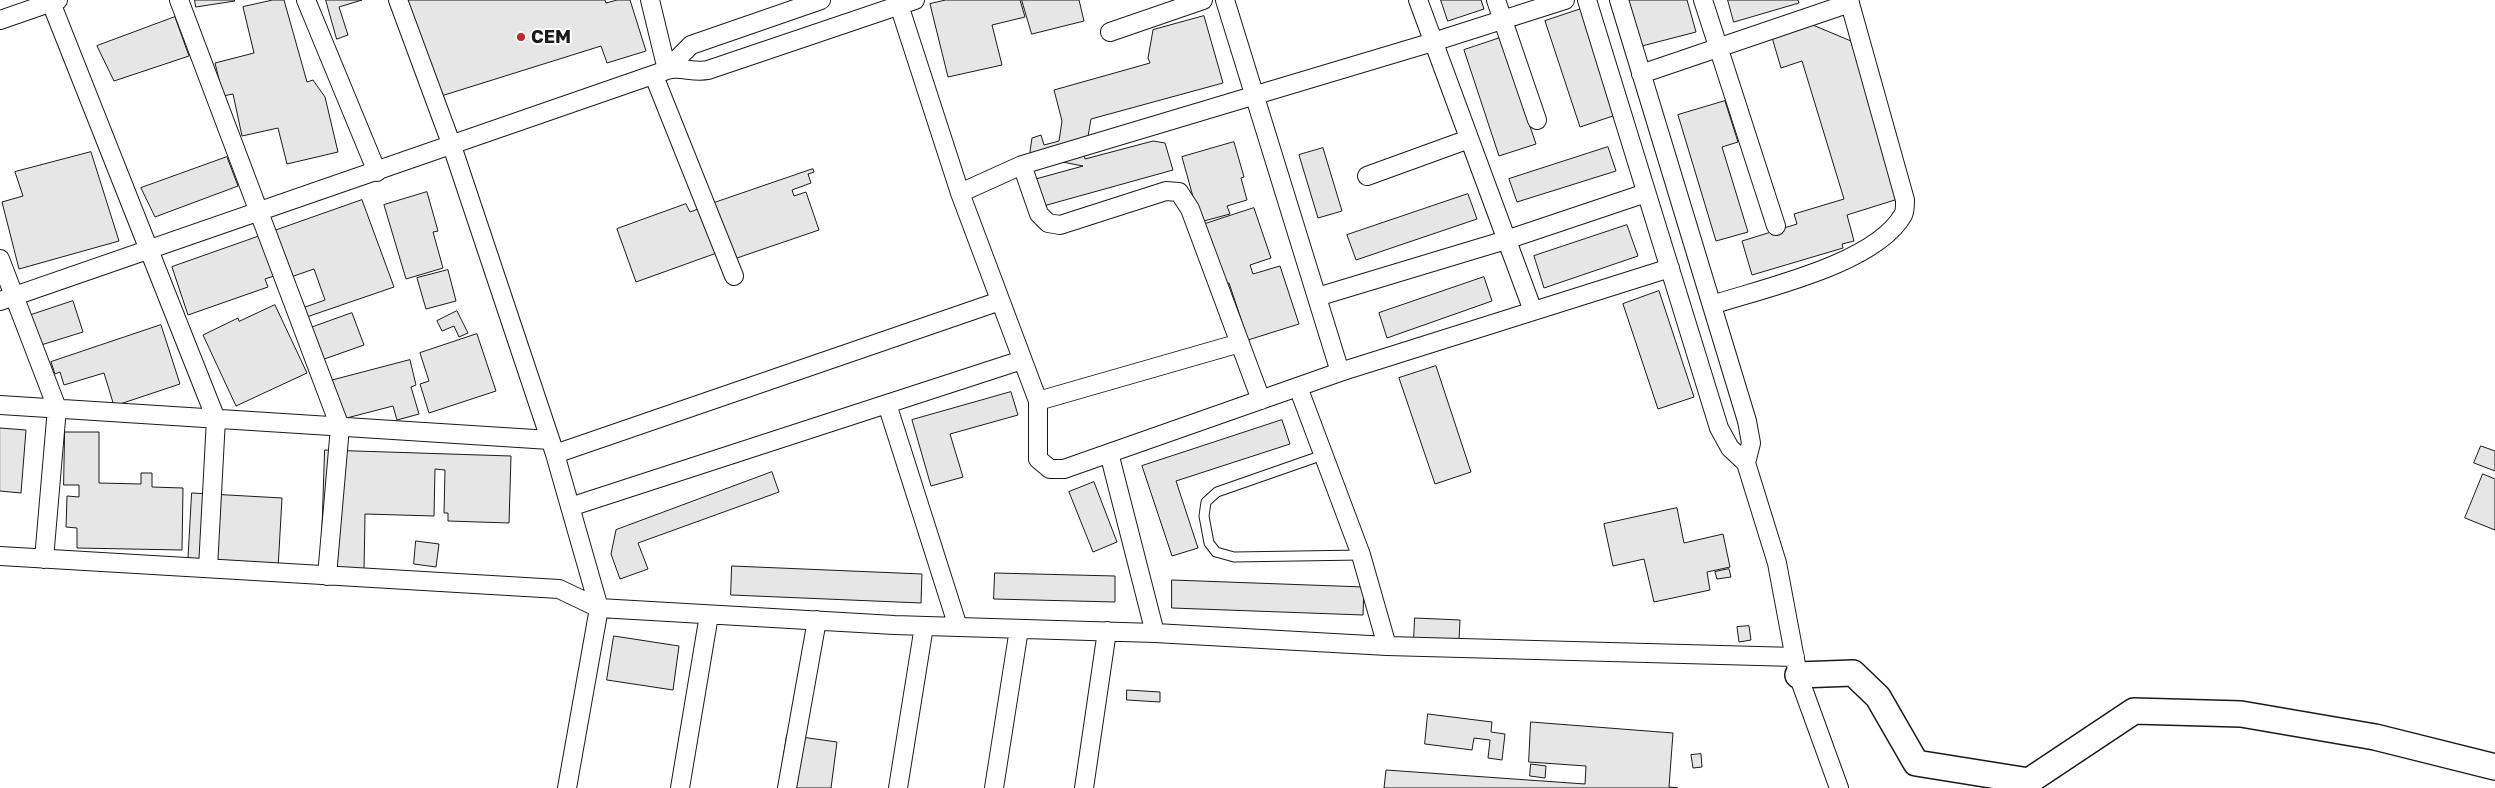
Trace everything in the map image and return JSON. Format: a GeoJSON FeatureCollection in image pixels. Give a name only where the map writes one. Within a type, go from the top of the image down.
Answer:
{"type":"FeatureCollection","features":[{"type":"Feature","properties":{"kind":"street"},"geometry":{"type":"LineString","coordinates":[[179,0],[340,427],[327,576]]}},
{"type":"Feature","properties":{"kind":"street"},"geometry":{"type":"LineString","coordinates":[[306,0],[377,172]]}},
{"type":"Feature","properties":{"kind":"street"},"geometry":{"type":"LineString","coordinates":[[398,0],[452,146],[552,447],[599,608],[568,788]]}},
{"type":"Feature","properties":{"kind":"street"},"geometry":{"type":"LineString","coordinates":[[650,0],[665,71],[734,276]]}},
{"type":"Feature","properties":{"kind":"street"},"geometry":{"type":"LineString","coordinates":[[665,71],[691,46],[820,0]]}},
{"type":"Feature","properties":{"kind":"street"},"geometry":{"type":"LineString","coordinates":[[1110,32],[1203,0]]}},
{"type":"Feature","properties":{"kind":"street"},"geometry":{"type":"LineString","coordinates":[[1225,0],[1340,372]]}},
{"type":"Feature","properties":{"kind":"street"},"geometry":{"type":"LineString","coordinates":[[1418,0],[1533,311]]}},
{"type":"Feature","properties":{"kind":"street"},"geometry":{"type":"LineString","coordinates":[[1496,0],[1537,120]]}},
{"type":"Feature","properties":{"kind":"street"},"geometry":{"type":"LineString","coordinates":[[960,193],[1022,165],[1433,42],[1565,0]]}},
{"type":"Feature","properties":{"kind":"street"},"geometry":{"type":"LineString","coordinates":[[1587,0],[1719,428],[1730,448],[1746,464],[1777,563],[1797,666],[1840,788]]}},
{"type":"Feature","properties":{"kind":"street"},"geometry":{"type":"LineString","coordinates":[[1618,0],[1750,432],[1750,453],[1746,464]]}},
{"type":"Feature","properties":{"kind":"street"},"geometry":{"type":"LineString","coordinates":[[1702,0],[1776,226]]}},
{"type":"Feature","properties":{"kind":"street"},"geometry":{"type":"LineString","coordinates":[[0,20],[53,1],[216,419],[208,568]]}},
{"type":"Feature","properties":{"kind":"street"},"geometry":{"type":"LineString","coordinates":[[1641,74],[1849,1],[1905,200],[1904,214],[1886,235],[1846,261],[1712,305]]}},
{"type":"Feature","properties":{"kind":"street"},"geometry":{"type":"LineString","coordinates":[[7,298],[377,172],[665,71],[696,72],[708,70],[907,3],[960,193],[1038,401],[1038,459],[1050,469],[1064,469],[1340,372],[1670,268]]}},
{"type":"Feature","properties":{"kind":"street"},"geometry":{"type":"LineString","coordinates":[[1367,176],[1469,139]]}},
{"type":"Feature","properties":{"kind":"street"},"geometry":{"type":"LineString","coordinates":[[1022,165],[1039,214],[1048,223],[1060,225],[1166,191],[1179,192],[1190,209],[1261,400]]}},
{"type":"Feature","properties":{"kind":"street"},"geometry":{"type":"LineString","coordinates":[[1317,297],[1506,240],[1646,193]]}},
{"type":"Feature","properties":{"kind":"street"},"geometry":{"type":"LineString","coordinates":[[0,259],[7,298],[57,408],[44,559]]}},
{"type":"Feature","properties":{"kind":"street"},"geometry":{"type":"LineString","coordinates":[[0,405],[340,427],[552,447],[1000,301]]}},
{"type":"Feature","properties":{"kind":"street"},"geometry":{"type":"LineString","coordinates":[[1038,401],[1240,344]]}},
{"type":"Feature","properties":{"kind":"street"},"geometry":{"type":"LineString","coordinates":[[570,507],[1022,360]]}},
{"type":"Feature","properties":{"kind":"street"},"geometry":{"type":"LineString","coordinates":[[1298,387],[1361,555],[1387,646]]}},
{"type":"Feature","properties":{"kind":"street"},"geometry":{"type":"LineString","coordinates":[[887,404],[958,627]]}},
{"type":"Feature","properties":{"kind":"street"},"geometry":{"type":"LineString","coordinates":[[1109,453],[1155,633]]}},
{"type":"Feature","properties":{"kind":"street"},"geometry":{"type":"LineString","coordinates":[[0,556],[559,589],[599,608],[924,626],[1155,633],[1797,666],[1853,673],[1878,698],[1916,763],[2028,781],[2134,711],[2241,714],[2375,737],[2495,767]]}},
{"type":"Feature","properties":{"kind":"street"},"geometry":{"type":"LineString","coordinates":[[680,788],[709,614]]}},
{"type":"Feature","properties":{"kind":"street"},"geometry":{"type":"LineString","coordinates":[[787,788],[817,620]]}},
{"type":"Feature","properties":{"kind":"street"},"geometry":{"type":"LineString","coordinates":[[898,788],[924,626]]}},
{"type":"Feature","properties":{"kind":"street"},"geometry":{"type":"LineString","coordinates":[[994,788],[1019,628]]}},
{"type":"Feature","properties":{"kind":"street"},"geometry":{"type":"LineString","coordinates":[[1084,788],[1107,631]]}},
{"type":"Feature","properties":{"kind":"lane"},"geometry":{"type":"LineString","coordinates":[[1324,455],[1217,492],[1206,502],[1204,516],[1209,543],[1216,552],[1234,557],[1361,555]]}},
{"type":"Feature","properties":{"kind":"building"},"geometry":{"type":"Polygon","coordinates":[[[195,0],[234,0],[235,1],[196,7],[195,0]]]}},
{"type":"Feature","properties":{"kind":"building"},"geometry":{"type":"Polygon","coordinates":[[[273,0],[284,0],[307,82],[313,80],[325,97],[338,152],[287,164],[278,128],[242,136],[233,94],[223,96],[215,63],[254,53],[243,7],[273,0]]]}},
{"type":"Feature","properties":{"kind":"building"},"geometry":{"type":"Polygon","coordinates":[[[326,0],[362,0],[339,7],[348,35],[337,39],[326,0]]]}},
{"type":"Feature","properties":{"kind":"building","name":"CEM"},"geometry":{"type":"Polygon","coordinates":[[[408,0],[605,0],[606,3],[617,0],[630,0],[646,51],[607,63],[601,46],[438,97],[408,0]]]}},
{"type":"Feature","properties":{"kind":"building"},"geometry":{"type":"Polygon","coordinates":[[[946,0],[1020,0],[1025,17],[992,25],[1002,65],[948,77],[930,4],[946,0]]]}},
{"type":"Feature","properties":{"kind":"building"},"geometry":{"type":"Polygon","coordinates":[[[1022,0],[1079,0],[1084,21],[1032,34],[1022,0]]]}},
{"type":"Feature","properties":{"kind":"building"},"geometry":{"type":"Polygon","coordinates":[[[1441,0],[1481,0],[1484,9],[1448,21],[1441,0]]]}},
{"type":"Feature","properties":{"kind":"building"},"geometry":{"type":"Polygon","coordinates":[[[1629,0],[1687,0],[1696,32],[1642,46],[1629,0]]]}},
{"type":"Feature","properties":{"kind":"building"},"geometry":{"type":"Polygon","coordinates":[[[1728,0],[1798,0],[1799,3],[1734,22],[1728,0]]]}},
{"type":"Feature","properties":{"kind":"building"},"geometry":{"type":"Polygon","coordinates":[[[1581,9],[1616,115],[1580,127],[1545,21],[1581,9]]]}},
{"type":"Feature","properties":{"kind":"building"},"geometry":{"type":"Polygon","coordinates":[[[1204,16],[1223,83],[1091,119],[1086,148],[1083,149],[1085,159],[1153,141],[1165,143],[1173,170],[1029,210],[1021,183],[1083,166],[1042,158],[1033,161],[1030,151],[1032,138],[1041,135],[1044,145],[1059,141],[1062,121],[1054,90],[1150,63],[1148,58],[1153,30],[1204,16]]]}},
{"type":"Feature","properties":{"kind":"building"},"geometry":{"type":"Polygon","coordinates":[[[175,17],[189,56],[114,81],[97,46],[175,17]]]}},
{"type":"Feature","properties":{"kind":"building"},"geometry":{"type":"Polygon","coordinates":[[[1808,23],[1851,41],[1898,199],[1847,215],[1854,241],[1842,244],[1843,248],[1752,275],[1742,241],[1797,224],[1794,214],[1844,199],[1802,61],[1781,68],[1771,34],[1808,23]]]}},
{"type":"Feature","properties":{"kind":"building"},"geometry":{"type":"Polygon","coordinates":[[[1500,38],[1536,144],[1499,156],[1464,50],[1500,38]]]}},
{"type":"Feature","properties":{"kind":"building"},"geometry":{"type":"Polygon","coordinates":[[[1725,101],[1738,142],[1722,147],[1748,232],[1716,241],[1678,115],[1725,101]]]}},
{"type":"Feature","properties":{"kind":"building"},"geometry":{"type":"Polygon","coordinates":[[[1234,142],[1244,177],[1241,178],[1247,200],[1227,206],[1230,214],[1200,222],[1182,157],[1234,142]]]}},
{"type":"Feature","properties":{"kind":"building"},"geometry":{"type":"Polygon","coordinates":[[[1608,147],[1616,171],[1517,202],[1509,179],[1608,147]]]}},
{"type":"Feature","properties":{"kind":"building"},"geometry":{"type":"Polygon","coordinates":[[[1323,148],[1342,211],[1318,218],[1299,155],[1323,148]]]}},
{"type":"Feature","properties":{"kind":"building"},"geometry":{"type":"Polygon","coordinates":[[[91,152],[119,241],[19,269],[2,202],[23,196],[15,172],[91,152]]]}},
{"type":"Feature","properties":{"kind":"building"},"geometry":{"type":"Polygon","coordinates":[[[227,157],[238,186],[155,217],[141,188],[227,157]]]}},
{"type":"Feature","properties":{"kind":"building"},"geometry":{"type":"Polygon","coordinates":[[[813,169],[814,172],[808,174],[811,183],[792,190],[794,196],[806,192],[819,230],[734,259],[714,203],[813,169]]]}},
{"type":"Feature","properties":{"kind":"building"},"geometry":{"type":"Polygon","coordinates":[[[427,192],[438,231],[433,232],[443,268],[406,279],[384,205],[427,192]]]}},
{"type":"Feature","properties":{"kind":"building"},"geometry":{"type":"Polygon","coordinates":[[[1468,194],[1477,219],[1356,260],[1347,235],[1468,194]]]}},
{"type":"Feature","properties":{"kind":"building"},"geometry":{"type":"Polygon","coordinates":[[[362,200],[394,287],[295,321],[291,312],[325,300],[314,269],[285,279],[283,273],[265,279],[268,287],[188,315],[172,267],[362,200]]]}},
{"type":"Feature","properties":{"kind":"building"},"geometry":{"type":"Polygon","coordinates":[[[686,204],[690,212],[709,205],[725,250],[636,282],[617,229],[686,204]]]}},
{"type":"Feature","properties":{"kind":"building"},"geometry":{"type":"Polygon","coordinates":[[[1254,208],[1271,258],[1250,265],[1253,274],[1280,266],[1299,324],[1248,340],[1229,283],[1224,284],[1205,224],[1254,208]]]}},
{"type":"Feature","properties":{"kind":"building"},"geometry":{"type":"Polygon","coordinates":[[[1627,225],[1638,256],[1544,288],[1534,256],[1627,225]]]}},
{"type":"Feature","properties":{"kind":"building"},"geometry":{"type":"Polygon","coordinates":[[[448,270],[456,301],[426,309],[417,278],[448,270]]]}},
{"type":"Feature","properties":{"kind":"building"},"geometry":{"type":"Polygon","coordinates":[[[1484,277],[1492,301],[1387,338],[1379,313],[1484,277]]]}},
{"type":"Feature","properties":{"kind":"building"},"geometry":{"type":"Polygon","coordinates":[[[1659,291],[1694,397],[1658,409],[1623,304],[1659,291]]]}},
{"type":"Feature","properties":{"kind":"building"},"geometry":{"type":"Polygon","coordinates":[[[73,301],[83,332],[41,345],[31,315],[73,301]]]}},
{"type":"Feature","properties":{"kind":"building"},"geometry":{"type":"Polygon","coordinates":[[[275,305],[307,373],[236,406],[203,335],[238,318],[239,321],[275,305]]]}},
{"type":"Feature","properties":{"kind":"building"},"geometry":{"type":"Polygon","coordinates":[[[457,311],[468,333],[459,337],[454,326],[442,331],[437,321],[457,311]]]}},
{"type":"Feature","properties":{"kind":"building"},"geometry":{"type":"Polygon","coordinates":[[[352,313],[364,345],[313,363],[302,331],[352,313]]]}},
{"type":"Feature","properties":{"kind":"building"},"geometry":{"type":"Polygon","coordinates":[[[161,325],[180,384],[114,406],[104,373],[64,385],[60,372],[55,374],[51,362],[161,325]]]}},
{"type":"Feature","properties":{"kind":"building"},"geometry":{"type":"Polygon","coordinates":[[[477,334],[496,391],[429,413],[420,384],[429,381],[420,353],[477,334]]]}},
{"type":"Feature","properties":{"kind":"building"},"geometry":{"type":"Polygon","coordinates":[[[410,360],[416,385],[411,387],[419,414],[397,420],[393,406],[339,420],[326,382],[410,360]]]}},
{"type":"Feature","properties":{"kind":"building"},"geometry":{"type":"Polygon","coordinates":[[[1436,366],[1471,472],[1435,484],[1399,378],[1436,366]]]}},
{"type":"Feature","properties":{"kind":"building"},"geometry":{"type":"Polygon","coordinates":[[[1011,392],[1018,415],[950,434],[963,477],[931,486],[912,420],[1011,392]]]}},
{"type":"Feature","properties":{"kind":"building"},"geometry":{"type":"Polygon","coordinates":[[[1282,420],[1290,444],[1176,481],[1198,548],[1172,556],[1142,466],[1282,420]]]}},
{"type":"Feature","properties":{"kind":"building"},"geometry":{"type":"Polygon","coordinates":[[[0,428],[26,430],[21,493],[0,491],[0,428]]]}},
{"type":"Feature","properties":{"kind":"building"},"geometry":{"type":"Polygon","coordinates":[[[65,432],[99,432],[99,483],[141,484],[141,473],[152,473],[152,487],[183,488],[182,550],[77,548],[77,528],[66,527],[67,496],[79,497],[79,485],[64,485],[65,432]]]}},
{"type":"Feature","properties":{"kind":"building"},"geometry":{"type":"Polygon","coordinates":[[[2481,446],[2495,451],[2495,471],[2474,463],[2481,446]]]}},
{"type":"Feature","properties":{"kind":"building"},"geometry":{"type":"Polygon","coordinates":[[[325,450],[511,456],[509,523],[448,521],[448,513],[444,513],[445,470],[435,469],[434,516],[365,514],[364,571],[321,570],[325,450]]]}},
{"type":"Feature","properties":{"kind":"building"},"geometry":{"type":"Polygon","coordinates":[[[772,472],[779,492],[638,543],[648,569],[620,579],[611,554],[616,530],[772,472]]]}},
{"type":"Feature","properties":{"kind":"building"},"geometry":{"type":"Polygon","coordinates":[[[2483,474],[2495,479],[2495,530],[2465,518],[2483,474]]]}},
{"type":"Feature","properties":{"kind":"building"},"geometry":{"type":"Polygon","coordinates":[[[1094,482],[1117,542],[1093,552],[1069,492],[1094,482]]]}},
{"type":"Feature","properties":{"kind":"building"},"geometry":{"type":"Polygon","coordinates":[[[192,493],[282,498],[278,569],[188,565],[192,493]]]}},
{"type":"Feature","properties":{"kind":"building"},"geometry":{"type":"Polygon","coordinates":[[[1677,508],[1684,543],[1723,534],[1730,567],[1707,572],[1710,590],[1654,602],[1644,559],[1613,566],[1604,524],[1677,508]]]}},
{"type":"Feature","properties":{"kind":"building"},"geometry":{"type":"Polygon","coordinates":[[[416,541],[439,544],[436,567],[414,564],[416,541]]]}},
{"type":"Feature","properties":{"kind":"building"},"geometry":{"type":"Polygon","coordinates":[[[732,566],[922,574],[921,603],[731,595],[732,566]]]}},
{"type":"Feature","properties":{"kind":"building"},"geometry":{"type":"Polygon","coordinates":[[[1729,569],[1731,577],[1717,579],[1715,572],[1729,569]]]}},
{"type":"Feature","properties":{"kind":"building"},"geometry":{"type":"Polygon","coordinates":[[[995,573],[1115,576],[1115,602],[994,599],[995,573]]]}},
{"type":"Feature","properties":{"kind":"building"},"geometry":{"type":"Polygon","coordinates":[[[1172,580],[1364,587],[1363,615],[1172,608],[1172,580]]]}},
{"type":"Feature","properties":{"kind":"building"},"geometry":{"type":"Polygon","coordinates":[[[1415,618],[1460,620],[1459,640],[1414,639],[1415,618]]]}},
{"type":"Feature","properties":{"kind":"building"},"geometry":{"type":"Polygon","coordinates":[[[1749,626],[1751,640],[1739,642],[1737,627],[1749,626]]]}},
{"type":"Feature","properties":{"kind":"building"},"geometry":{"type":"Polygon","coordinates":[[[614,636],[679,646],[673,690],[607,680],[614,636]]]}},
{"type":"Feature","properties":{"kind":"building"},"geometry":{"type":"Polygon","coordinates":[[[1127,690],[1160,692],[1160,702],[1127,700],[1127,690]]]}},
{"type":"Feature","properties":{"kind":"building"},"geometry":{"type":"Polygon","coordinates":[[[1428,714],[1492,722],[1491,732],[1505,734],[1502,760],[1488,758],[1490,740],[1474,738],[1472,750],[1425,744],[1428,714]]]}},
{"type":"Feature","properties":{"kind":"building"},"geometry":{"type":"Polygon","coordinates":[[[1531,722],[1673,733],[1669,787],[1678,788],[1384,788],[1386,770],[1585,784],[1586,766],[1529,762],[1531,722]]]}},
{"type":"Feature","properties":{"kind":"building"},"geometry":{"type":"Polygon","coordinates":[[[787,735],[837,742],[831,788],[779,788],[787,735]]]}},
{"type":"Feature","properties":{"kind":"building"},"geometry":{"type":"Polygon","coordinates":[[[1701,754],[1702,767],[1693,768],[1691,755],[1701,754]]]}},
{"type":"Feature","properties":{"kind":"building"},"geometry":{"type":"Polygon","coordinates":[[[1531,764],[1546,766],[1545,778],[1530,776],[1531,764]]]}},
{"type":"Feature","properties":{"kind":"place","name":"CEM"},"geometry":{"type":"Point","coordinates":[521,37]}}]}
